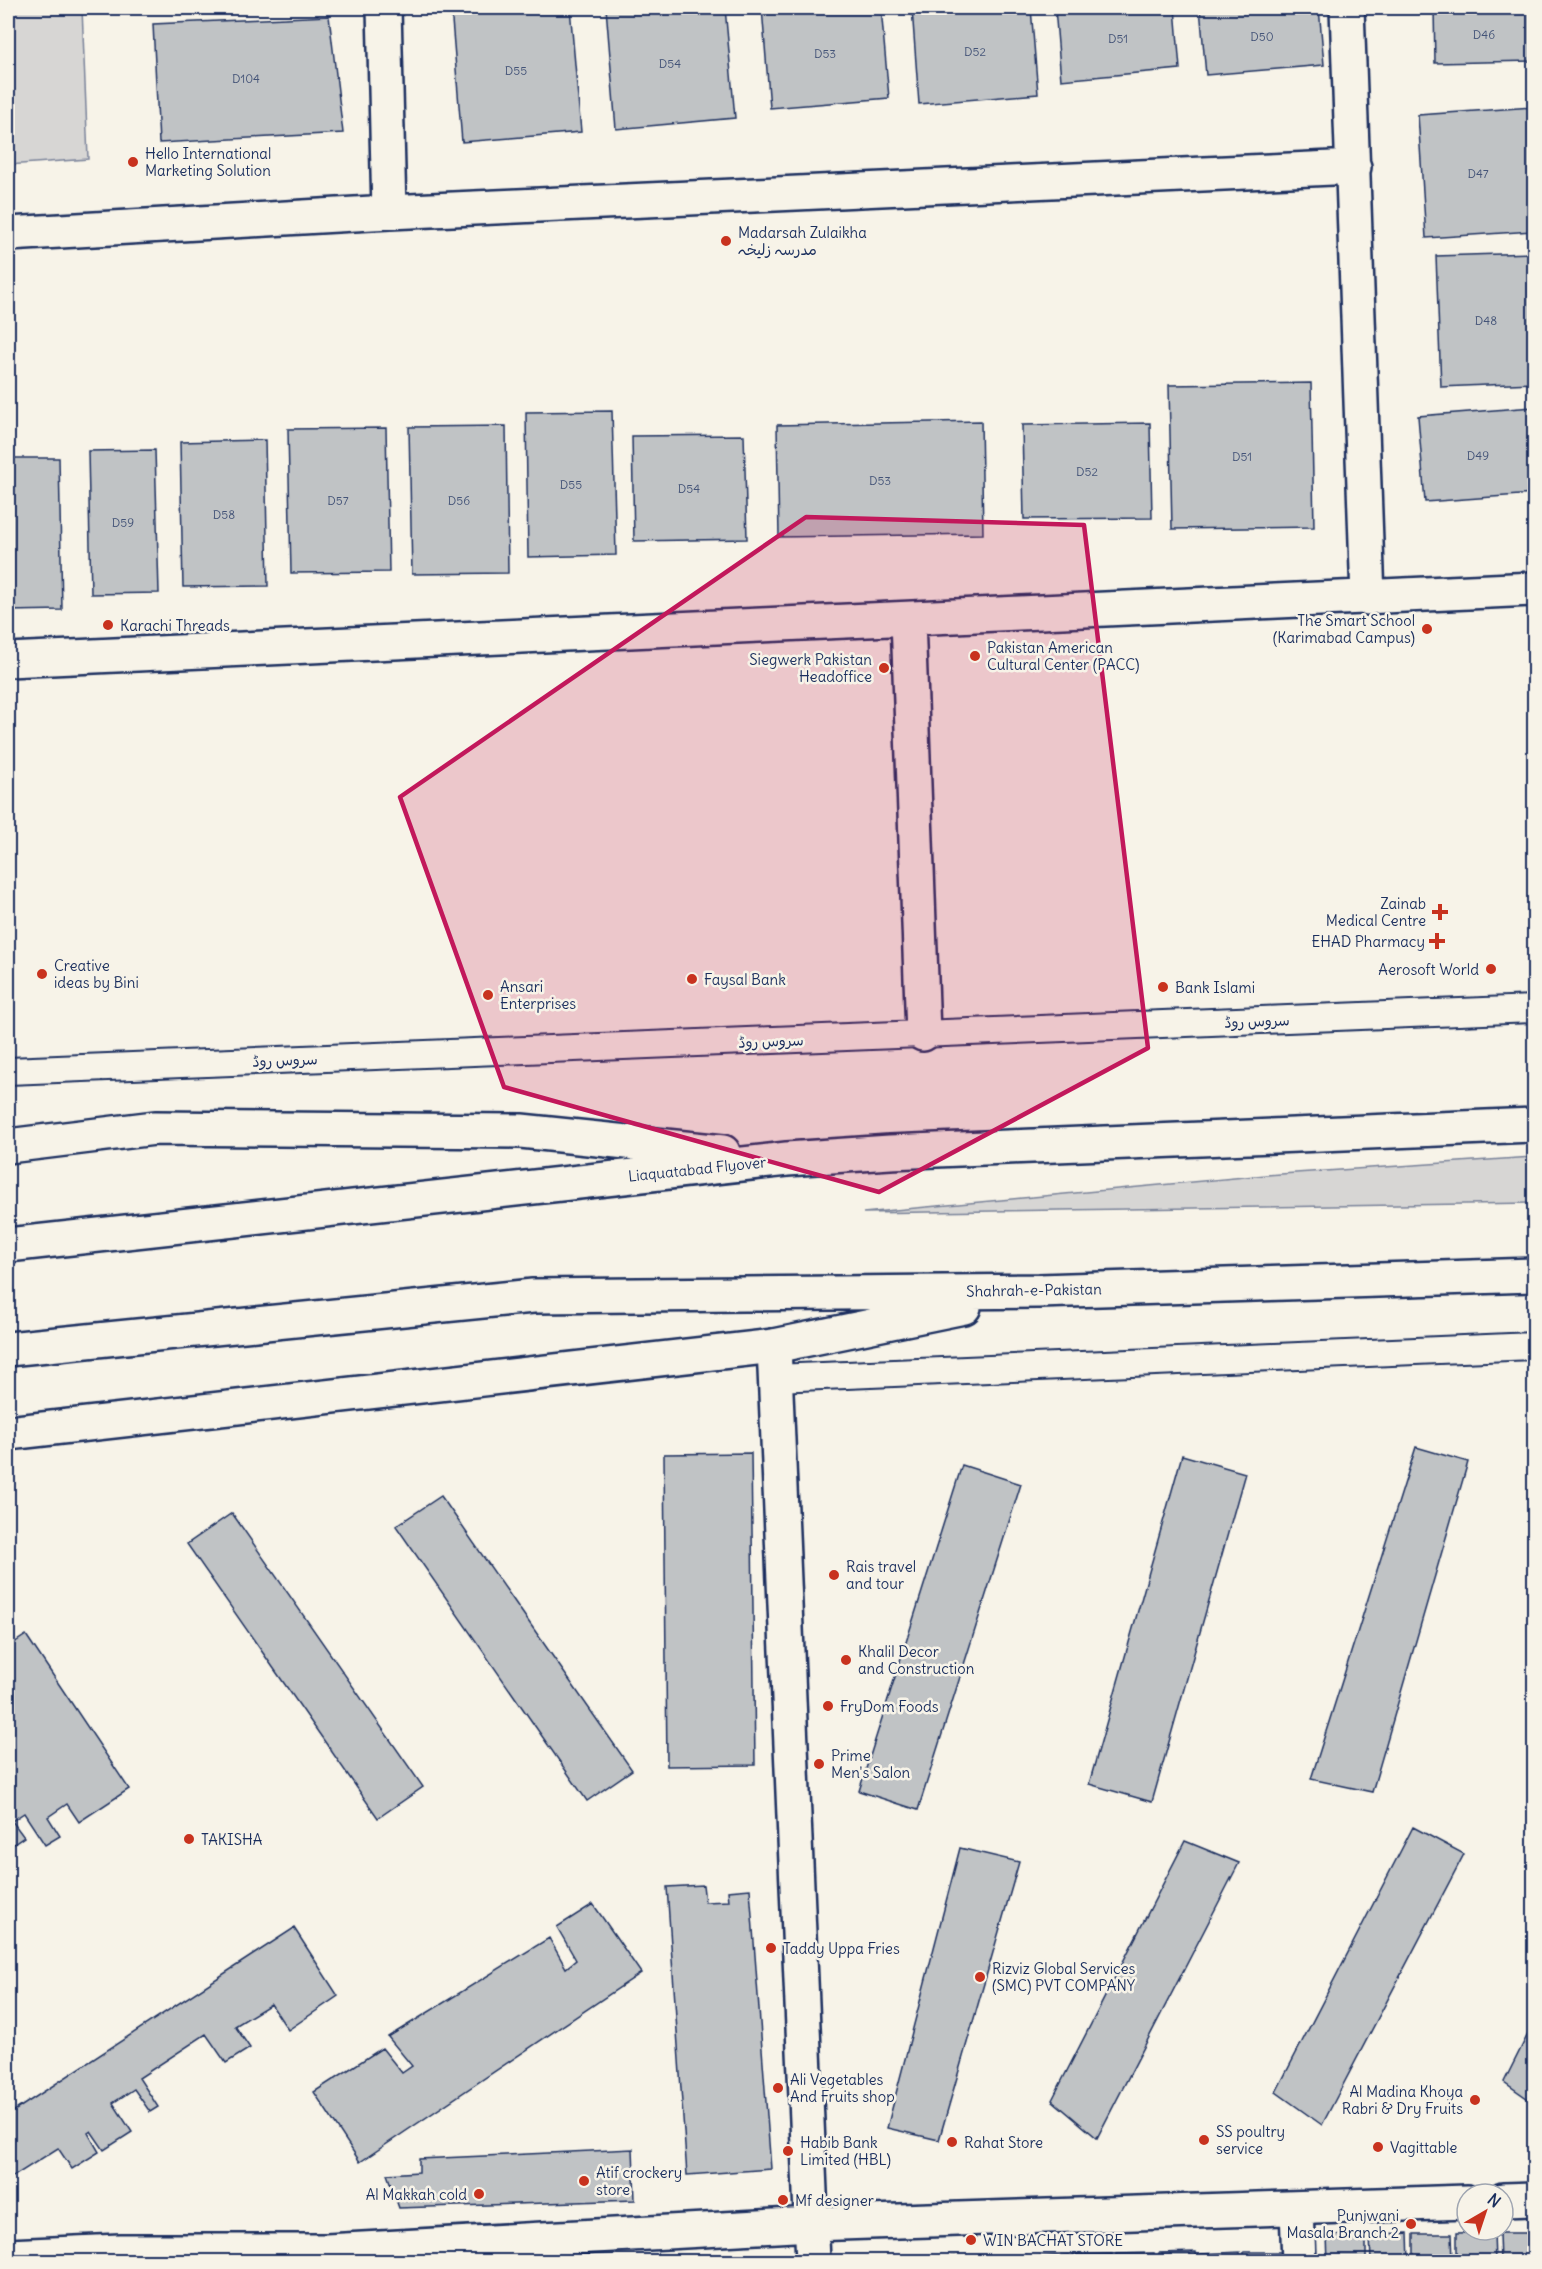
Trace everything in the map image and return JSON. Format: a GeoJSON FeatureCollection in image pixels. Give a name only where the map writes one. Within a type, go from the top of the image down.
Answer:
{"type":"FeatureCollection","features":[{"type":"Feature","properties":{"kind":"main road"},"geometry":{"type":"LineString","coordinates":[[384,8],[389,212]]}},
{"type":"Feature","properties":{"kind":"main road"},"geometry":{"type":"LineString","coordinates":[[1347,8],[1368,598]]}},
{"type":"Feature","properties":{"kind":"main road"},"geometry":{"type":"LineString","coordinates":[[8,234],[389,212],[1354,167]]}},
{"type":"Feature","properties":{"kind":"main road"},"geometry":{"type":"LineString","coordinates":[[8,660],[1534,589]]}},
{"type":"Feature","properties":{"kind":"main road"},"geometry":{"type":"LineString","coordinates":[[908,619],[923,1034]]}},
{"type":"Feature","properties":{"kind":"main road","name":"Liaquatabad Flyover"},"geometry":{"type":"LineString","coordinates":[[8,1245],[787,1159],[890,1152],[1534,1125]]}},
{"type":"Feature","properties":{"kind":"main road"},"geometry":{"type":"LineString","coordinates":[[8,1146],[154,1128],[521,1131],[787,1159]]}},
{"type":"Feature","properties":{"kind":"main road","name":"Shahrah-e-Pakistan"},"geometry":{"type":"LineString","coordinates":[[8,1349],[532,1296],[1039,1291],[1534,1275]]}},
{"type":"Feature","properties":{"kind":"main road"},"geometry":{"type":"LineString","coordinates":[[8,1433],[774,1346],[1039,1291]]}},
{"type":"Feature","properties":{"kind":"main road"},"geometry":{"type":"LineString","coordinates":[[774,1346],[813,2262]]}},
{"type":"Feature","properties":{"kind":"main road"},"geometry":{"type":"LineString","coordinates":[[1515,2200],[1534,2199]]}},
{"type":"Feature","properties":{"kind":"main road"},"geometry":{"type":"LineString","coordinates":[[8,2256],[327,2256],[811,2224],[1455,2202]]}},
{"type":"Feature","properties":{"kind":"main road"},"geometry":{"type":"LineString","coordinates":[[1297,2209],[1299,2262]]}},
{"type":"Feature","properties":{"kind":"lane","name":"سروس روڈ"},"geometry":{"type":"LineString","coordinates":[[8,1071],[1534,1009]]}},
{"type":"Feature","properties":{"kind":"lane"},"geometry":{"type":"LineString","coordinates":[[776,1378],[1534,1346]]}},
{"type":"Feature","properties":{"kind":"highlighted area"},"geometry":{"type":"Polygon","coordinates":[[[806,517],[1084,525],[1148,1048],[879,1192],[504,1087],[400,797],[806,517]]]}},
{"type":"Feature","properties":{"kind":"shaded area"},"geometry":{"type":"Polygon","coordinates":[[[8,8],[82,8],[88,159],[8,165],[8,8]]]}},
{"type":"Feature","properties":{"kind":"shaded area"},"geometry":{"type":"Polygon","coordinates":[[[1534,1157],[1534,1203],[863,1213],[1266,1175],[1534,1157]]]}},
{"type":"Feature","properties":{"kind":"building"},"geometry":{"type":"Polygon","coordinates":[[[9,8],[11,31],[8,31],[9,8]]]}},
{"type":"Feature","properties":{"kind":"building"},"geometry":{"type":"Polygon","coordinates":[[[451,8],[570,8],[581,132],[462,142],[451,8]]]}},
{"type":"Feature","properties":{"kind":"building"},"geometry":{"type":"Polygon","coordinates":[[[606,8],[725,8],[735,118],[616,129],[606,8]]]}},
{"type":"Feature","properties":{"kind":"building"},"geometry":{"type":"Polygon","coordinates":[[[762,8],[881,8],[889,98],[770,108],[762,8]]]}},
{"type":"Feature","properties":{"kind":"building"},"geometry":{"type":"Polygon","coordinates":[[[912,8],[1031,8],[1038,94],[919,104],[912,8]]]}},
{"type":"Feature","properties":{"kind":"building"},"geometry":{"type":"Polygon","coordinates":[[[1055,8],[1175,8],[1180,69],[1061,80],[1055,8]]]}},
{"type":"Feature","properties":{"kind":"building"},"geometry":{"type":"Polygon","coordinates":[[[1200,8],[1319,8],[1324,65],[1206,75],[1200,8]]]}},
{"type":"Feature","properties":{"kind":"building"},"geometry":{"type":"Polygon","coordinates":[[[1434,8],[1534,8],[1534,61],[1435,63],[1434,8]]]}},
{"type":"Feature","properties":{"kind":"building"},"geometry":{"type":"Polygon","coordinates":[[[329,16],[343,133],[159,143],[153,24],[329,16]]]}},
{"type":"Feature","properties":{"kind":"building"},"geometry":{"type":"Polygon","coordinates":[[[1534,107],[1534,231],[1426,238],[1418,115],[1534,107]]]}},
{"type":"Feature","properties":{"kind":"building"},"geometry":{"type":"Polygon","coordinates":[[[1534,253],[1534,383],[1441,387],[1436,256],[1534,253]]]}},
{"type":"Feature","properties":{"kind":"building"},"geometry":{"type":"Polygon","coordinates":[[[1311,383],[1314,527],[1172,529],[1169,385],[1311,383]]]}},
{"type":"Feature","properties":{"kind":"building"},"geometry":{"type":"Polygon","coordinates":[[[1534,407],[1534,494],[1425,502],[1418,416],[1534,407]]]}},
{"type":"Feature","properties":{"kind":"building"},"geometry":{"type":"Polygon","coordinates":[[[612,411],[616,555],[528,557],[526,412],[612,411]]]}},
{"type":"Feature","properties":{"kind":"building"},"geometry":{"type":"Polygon","coordinates":[[[981,421],[983,534],[779,537],[777,425],[981,421]]]}},
{"type":"Feature","properties":{"kind":"building"},"geometry":{"type":"Polygon","coordinates":[[[1150,423],[1152,518],[1024,519],[1022,425],[1150,423]]]}},
{"type":"Feature","properties":{"kind":"building"},"geometry":{"type":"Polygon","coordinates":[[[506,426],[508,573],[412,574],[409,427],[506,426]]]}},
{"type":"Feature","properties":{"kind":"building"},"geometry":{"type":"Polygon","coordinates":[[[386,428],[389,572],[291,573],[288,429],[386,428]]]}},
{"type":"Feature","properties":{"kind":"building"},"geometry":{"type":"Polygon","coordinates":[[[744,435],[747,539],[634,541],[632,436],[744,435]]]}},
{"type":"Feature","properties":{"kind":"building"},"geometry":{"type":"Polygon","coordinates":[[[265,440],[268,586],[183,587],[180,442],[265,440]]]}},
{"type":"Feature","properties":{"kind":"building"},"geometry":{"type":"Polygon","coordinates":[[[155,450],[159,593],[91,594],[88,451],[155,450]]]}},
{"type":"Feature","properties":{"kind":"building"},"geometry":{"type":"Polygon","coordinates":[[[8,458],[59,458],[62,610],[8,611],[8,458]]]}},
{"type":"Feature","properties":{"kind":"building"},"geometry":{"type":"Polygon","coordinates":[[[1416,1447],[1468,1462],[1372,1792],[1311,1779],[1416,1447]]]}},
{"type":"Feature","properties":{"kind":"building"},"geometry":{"type":"Polygon","coordinates":[[[751,1453],[755,1765],[667,1766],[664,1454],[751,1453]]]}},
{"type":"Feature","properties":{"kind":"building"},"geometry":{"type":"Polygon","coordinates":[[[1182,1455],[1245,1473],[1152,1802],[1089,1784],[1182,1455]]]}},
{"type":"Feature","properties":{"kind":"building"},"geometry":{"type":"Polygon","coordinates":[[[962,1465],[1021,1484],[918,1810],[859,1791],[962,1465]]]}},
{"type":"Feature","properties":{"kind":"building"},"geometry":{"type":"Polygon","coordinates":[[[441,1496],[632,1770],[587,1801],[396,1526],[441,1496]]]}},
{"type":"Feature","properties":{"kind":"building"},"geometry":{"type":"Polygon","coordinates":[[[232,1513],[423,1787],[378,1818],[187,1544],[232,1513]]]}},
{"type":"Feature","properties":{"kind":"building"},"geometry":{"type":"Polygon","coordinates":[[[26,1635],[129,1789],[79,1822],[67,1804],[48,1817],[60,1836],[45,1845],[24,1813],[12,1821],[24,1837],[8,1848],[8,1647],[26,1635]]]}},
{"type":"Feature","properties":{"kind":"building"},"geometry":{"type":"Polygon","coordinates":[[[1413,1827],[1464,1854],[1322,2125],[1276,2092],[1413,1827]]]}},
{"type":"Feature","properties":{"kind":"building"},"geometry":{"type":"Polygon","coordinates":[[[1185,1841],[1239,1863],[1097,2138],[1052,2100],[1185,1841]]]}},
{"type":"Feature","properties":{"kind":"building"},"geometry":{"type":"Polygon","coordinates":[[[960,1848],[1019,1862],[939,2140],[887,2128],[960,1848]]]}},
{"type":"Feature","properties":{"kind":"building"},"geometry":{"type":"Polygon","coordinates":[[[703,1885],[705,1902],[729,1901],[728,1891],[750,1889],[771,2169],[687,2175],[667,1887],[703,1885]]]}},
{"type":"Feature","properties":{"kind":"building"},"geometry":{"type":"Polygon","coordinates":[[[593,1904],[641,1973],[360,2162],[314,2092],[382,2048],[402,2073],[412,2066],[388,2037],[549,1938],[566,1968],[576,1960],[557,1927],[593,1904]]]}},
{"type":"Feature","properties":{"kind":"building"},"geometry":{"type":"Polygon","coordinates":[[[294,1928],[338,1996],[288,2030],[271,2004],[235,2026],[250,2048],[226,2063],[206,2034],[139,2078],[158,2107],[150,2112],[134,2089],[113,2103],[132,2132],[104,2150],[91,2131],[88,2133],[99,2152],[72,2169],[58,2148],[8,2180],[8,2115],[294,1928]]]}},
{"type":"Feature","properties":{"kind":"building"},"geometry":{"type":"Polygon","coordinates":[[[1534,2022],[1534,2103],[1504,2082],[1534,2022]]]}},
{"type":"Feature","properties":{"kind":"building"},"geometry":{"type":"Polygon","coordinates":[[[633,2149],[635,2200],[399,2208],[387,2174],[419,2172],[419,2159],[633,2149]]]}},
{"type":"Feature","properties":{"kind":"building"},"geometry":{"type":"Polygon","coordinates":[[[1408,2233],[1409,2262],[1371,2262],[1370,2234],[1408,2233]]]}},
{"type":"Feature","properties":{"kind":"building"},"geometry":{"type":"Polygon","coordinates":[[[1515,2233],[1534,2233],[1534,2262],[1500,2262],[1499,2242],[1515,2242],[1515,2233]]]}},
{"type":"Feature","properties":{"kind":"building"},"geometry":{"type":"Polygon","coordinates":[[[1414,2234],[1452,2234],[1453,2262],[1414,2262],[1414,2234]]]}},
{"type":"Feature","properties":{"kind":"building"},"geometry":{"type":"Polygon","coordinates":[[[1327,2235],[1366,2235],[1366,2262],[1328,2262],[1327,2235]]]}},
{"type":"Feature","properties":{"kind":"building"},"geometry":{"type":"Polygon","coordinates":[[[1457,2242],[1494,2242],[1495,2262],[1457,2262],[1457,2242]]]}},
{"type":"Feature","properties":{"kind":"building"},"geometry":{"type":"Polygon","coordinates":[[[1196,2252],[1197,2262],[1159,2262],[1159,2253],[1196,2252]]]}},
{"type":"Feature","properties":{"kind":"building"},"geometry":{"type":"Polygon","coordinates":[[[1240,2252],[1240,2262],[1201,2262],[1201,2254],[1240,2252]]]}},
{"type":"Feature","properties":{"kind":"building"},"geometry":{"type":"Polygon","coordinates":[[[1244,2252],[1282,2252],[1282,2262],[1244,2262],[1244,2252]]]}},
{"type":"Feature","properties":{"kind":"building"},"geometry":{"type":"Polygon","coordinates":[[[1154,2253],[1154,2262],[1116,2262],[1116,2254],[1154,2253]]]}},
{"type":"Feature","properties":{"kind":"building"},"geometry":{"type":"Polygon","coordinates":[[[1112,2254],[1112,2262],[1074,2262],[1073,2255],[1112,2254]]]}},
{"type":"Feature","properties":{"kind":"building"},"geometry":{"type":"Polygon","coordinates":[[[1026,2255],[1026,2262],[988,2262],[988,2256],[1026,2255]]]}},
{"type":"Feature","properties":{"kind":"building"},"geometry":{"type":"Polygon","coordinates":[[[1069,2255],[1069,2262],[1030,2262],[1030,2257],[1069,2255]]]}},
{"type":"Feature","properties":{"kind":"building"},"geometry":{"type":"Polygon","coordinates":[[[940,2256],[940,2262],[901,2262],[901,2258],[940,2256]]]}},
{"type":"Feature","properties":{"kind":"building"},"geometry":{"type":"Polygon","coordinates":[[[983,2256],[983,2262],[945,2262],[944,2257],[983,2256]]]}},
{"type":"Feature","properties":{"kind":"building"},"geometry":{"type":"Polygon","coordinates":[[[859,2258],[897,2258],[897,2262],[859,2262],[859,2258]]]}},
{"type":"Feature","properties":{"kind":"place","name":"Hello International Marketing Solution"},"geometry":{"type":"Point","coordinates":[133,162]}},
{"type":"Feature","properties":{"kind":"place","name":"Madarsah Zulaikha مدرسہ زلیخہ"},"geometry":{"type":"Point","coordinates":[726,241]}},
{"type":"Feature","properties":{"kind":"place","name":"Karachi Threads"},"geometry":{"type":"Point","coordinates":[108,625]}},
{"type":"Feature","properties":{"kind":"place","name":"The Smart School (Karimabad Campus)"},"geometry":{"type":"Point","coordinates":[1427,629]}},
{"type":"Feature","properties":{"kind":"place","name":"Pakistan American Cultural Center (PACC)"},"geometry":{"type":"Point","coordinates":[975,656]}},
{"type":"Feature","properties":{"kind":"place","name":"Siegwerk Pakistan Headoffice"},"geometry":{"type":"Point","coordinates":[884,668]}},
{"type":"Feature","properties":{"kind":"place","name":"Zainab Medical Centre"},"geometry":{"type":"Point","coordinates":[1440,912]}},
{"type":"Feature","properties":{"kind":"place","name":"EHAD Pharmacy"},"geometry":{"type":"Point","coordinates":[1437,941]}},
{"type":"Feature","properties":{"kind":"place","name":"Aerosoft World"},"geometry":{"type":"Point","coordinates":[1491,969]}},
{"type":"Feature","properties":{"kind":"place","name":"Creative ideas by Bini"},"geometry":{"type":"Point","coordinates":[42,974]}},
{"type":"Feature","properties":{"kind":"place","name":"Faysal Bank"},"geometry":{"type":"Point","coordinates":[692,979]}},
{"type":"Feature","properties":{"kind":"place","name":"Bank Islami"},"geometry":{"type":"Point","coordinates":[1163,987]}},
{"type":"Feature","properties":{"kind":"place","name":"Ansari Enterprises"},"geometry":{"type":"Point","coordinates":[488,995]}},
{"type":"Feature","properties":{"kind":"place","name":"Rais travel and tour"},"geometry":{"type":"Point","coordinates":[834,1575]}},
{"type":"Feature","properties":{"kind":"place","name":"Khalil Decor and Construction"},"geometry":{"type":"Point","coordinates":[846,1660]}},
{"type":"Feature","properties":{"kind":"place","name":"FryDom Foods"},"geometry":{"type":"Point","coordinates":[828,1706]}},
{"type":"Feature","properties":{"kind":"place","name":"Prime Men's Salon"},"geometry":{"type":"Point","coordinates":[819,1764]}},
{"type":"Feature","properties":{"kind":"place","name":"TAKISHA"},"geometry":{"type":"Point","coordinates":[189,1839]}},
{"type":"Feature","properties":{"kind":"place","name":"Taddy Uppa Fries"},"geometry":{"type":"Point","coordinates":[771,1948]}},
{"type":"Feature","properties":{"kind":"place","name":"Rizviz Global Services (SMC) PVT COMPANY"},"geometry":{"type":"Point","coordinates":[980,1977]}},
{"type":"Feature","properties":{"kind":"place","name":"Ali Vegetables And Fruits shop"},"geometry":{"type":"Point","coordinates":[778,2088]}},
{"type":"Feature","properties":{"kind":"place","name":"Al Madina Khoya Rabri & Dry Fruits"},"geometry":{"type":"Point","coordinates":[1475,2100]}},
{"type":"Feature","properties":{"kind":"place","name":"SS poultry service"},"geometry":{"type":"Point","coordinates":[1204,2140]}},
{"type":"Feature","properties":{"kind":"place","name":"Rahat Store"},"geometry":{"type":"Point","coordinates":[952,2142]}},
{"type":"Feature","properties":{"kind":"place","name":"Vagittable"},"geometry":{"type":"Point","coordinates":[1378,2147]}},
{"type":"Feature","properties":{"kind":"place","name":"Habib Bank Limited (HBL)"},"geometry":{"type":"Point","coordinates":[788,2151]}},
{"type":"Feature","properties":{"kind":"place","name":"Atif crockery store"},"geometry":{"type":"Point","coordinates":[584,2181]}},
{"type":"Feature","properties":{"kind":"place","name":"Al Makkah cold"},"geometry":{"type":"Point","coordinates":[479,2194]}},
{"type":"Feature","properties":{"kind":"place","name":"Mf designer"},"geometry":{"type":"Point","coordinates":[783,2200]}},
{"type":"Feature","properties":{"kind":"place","name":"Punjwani Masala Branch 2"},"geometry":{"type":"Point","coordinates":[1411,2224]}},
{"type":"Feature","properties":{"kind":"place","name":"WIN BACHAT STORE"},"geometry":{"type":"Point","coordinates":[971,2240]}}]}
